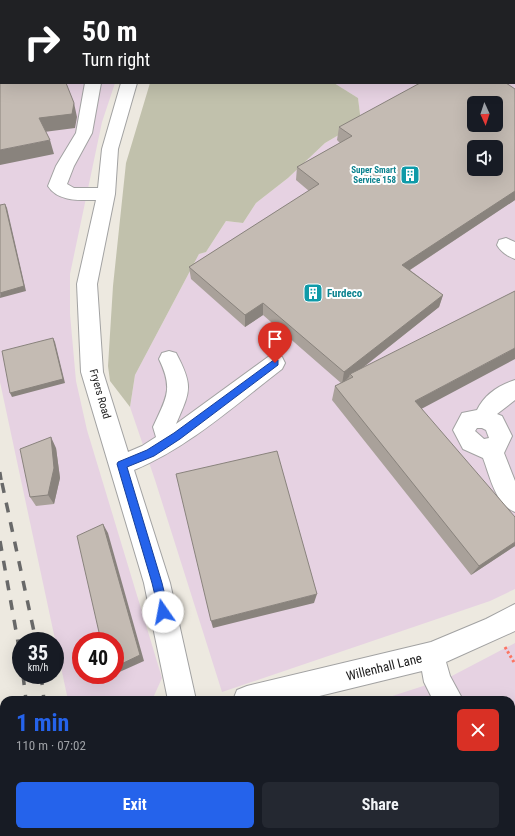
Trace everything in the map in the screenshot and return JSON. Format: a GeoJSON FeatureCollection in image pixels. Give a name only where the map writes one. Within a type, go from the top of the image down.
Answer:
{"type":"FeatureCollection","features":[{"type":"Feature","properties":{"kind":"street"},"geometry":{"type":"LineString","coordinates":[[93,84],[84,133],[65,166],[57,186],[71,194],[106,194]]}},
{"type":"Feature","properties":{"kind":"street","name":"Fryers Road"},"geometry":{"type":"LineString","coordinates":[[129,84],[110,148],[106,194],[87,284],[92,372],[157,583],[181,696]]}},
{"type":"Feature","properties":{"kind":"street"},"geometry":{"type":"LineString","coordinates":[[169,441],[164,427],[176,403],[179,384],[178,377],[170,360]]}},
{"type":"Feature","properties":{"kind":"street"},"geometry":{"type":"LineString","coordinates":[[121,464],[150,453],[169,441],[275,363]]}},
{"type":"Feature","properties":{"kind":"street"},"geometry":{"type":"LineString","coordinates":[[515,389],[490,405],[484,418],[470,420],[464,430],[466,438],[477,448],[490,450],[506,488],[515,501]]}},
{"type":"Feature","properties":{"kind":"street","name":"Willenhall Lane"},"geometry":{"type":"LineString","coordinates":[[263,696],[431,655],[495,628],[515,617]]}},
{"type":"Feature","properties":{"kind":"street"},"geometry":{"type":"LineString","coordinates":[[431,655],[438,682],[447,696]]}},
{"type":"Feature","properties":{"kind":"shaded area"},"geometry":{"type":"Polygon","coordinates":[[[0,84],[115,84],[102,122],[70,274],[70,314],[76,381],[87,430],[162,678],[154,696],[67,696],[64,681],[64,632],[53,632],[0,382],[0,84]]]}},
{"type":"Feature","properties":{"kind":"shaded area"},"geometry":{"type":"Polygon","coordinates":[[[150,84],[336,84],[358,98],[361,122],[325,143],[288,178],[256,203],[243,223],[226,221],[206,252],[199,254],[135,375],[130,407],[110,381],[108,366],[113,286],[126,163],[150,84]]]}},
{"type":"Feature","properties":{"kind":"shaded area"},"geometry":{"type":"Polygon","coordinates":[[[336,84],[515,84],[515,589],[490,601],[222,692],[155,480],[130,407],[135,375],[199,254],[206,252],[226,221],[243,223],[256,203],[288,178],[325,143],[361,122],[358,98],[336,84]]]}},
{"type":"Feature","properties":{"kind":"shaded area"},"geometry":{"type":"Polygon","coordinates":[[[515,643],[515,696],[392,696],[448,678],[515,643]]]}},
{"type":"Feature","properties":{"kind":"building"},"geometry":{"type":"Polygon","coordinates":[[[0,84],[66,84],[74,103],[72,114],[39,118],[50,140],[0,150],[0,84]]]}},
{"type":"Feature","properties":{"kind":"building"},"geometry":{"type":"Polygon","coordinates":[[[418,84],[508,84],[515,89],[515,191],[402,265],[443,295],[344,372],[263,303],[245,315],[189,267],[319,184],[297,167],[352,136],[339,127],[418,84]]]}},
{"type":"Feature","properties":{"kind":"building"},"geometry":{"type":"Polygon","coordinates":[[[5,204],[24,286],[0,293],[0,205],[5,204]]]}},
{"type":"Feature","properties":{"kind":"building"},"geometry":{"type":"Polygon","coordinates":[[[515,291],[515,348],[415,401],[515,517],[515,542],[479,566],[335,386],[353,377],[350,374],[515,291]]]}},
{"type":"Feature","properties":{"kind":"building"},"geometry":{"type":"Polygon","coordinates":[[[53,338],[63,379],[10,393],[2,351],[53,338]]]}},
{"type":"Feature","properties":{"kind":"building"},"geometry":{"type":"Polygon","coordinates":[[[51,437],[54,468],[48,495],[30,497],[20,449],[51,437]]]}},
{"type":"Feature","properties":{"kind":"building"},"geometry":{"type":"Polygon","coordinates":[[[277,451],[317,594],[211,621],[176,474],[277,451]]]}},
{"type":"Feature","properties":{"kind":"building"},"geometry":{"type":"Polygon","coordinates":[[[103,524],[140,655],[124,663],[124,632],[99,632],[77,536],[103,524]]]}},
{"type":"Feature","properties":{"kind":"railway"},"geometry":{"type":"LineString","coordinates":[[0,472],[2,484]]}},
{"type":"Feature","properties":{"kind":"railway"},"geometry":{"type":"LineString","coordinates":[[2,483],[34,632]]}},
{"type":"Feature","properties":{"kind":"railway"},"geometry":{"type":"LineString","coordinates":[[0,541],[16,632]]}},
{"type":"Feature","properties":{"kind":"railway"},"geometry":{"type":"LineString","coordinates":[[24,684],[26,696]]}},
{"type":"Feature","properties":{"kind":"railway"},"geometry":{"type":"LineString","coordinates":[[42,684],[44,696]]}},
{"type":"Feature","properties":{"kind":"place","name":"Super Smart Service 158"},"geometry":{"type":"Point","coordinates":[410,175]}},
{"type":"Feature","properties":{"kind":"place","name":"Furdeco"},"geometry":{"type":"Point","coordinates":[313,293]}},
{"type":"Feature","properties":{"kind":"route"},"geometry":{"type":"LineString","coordinates":[[163,612],[157,583],[121,464],[150,453],[177,436],[275,363]]}}]}
